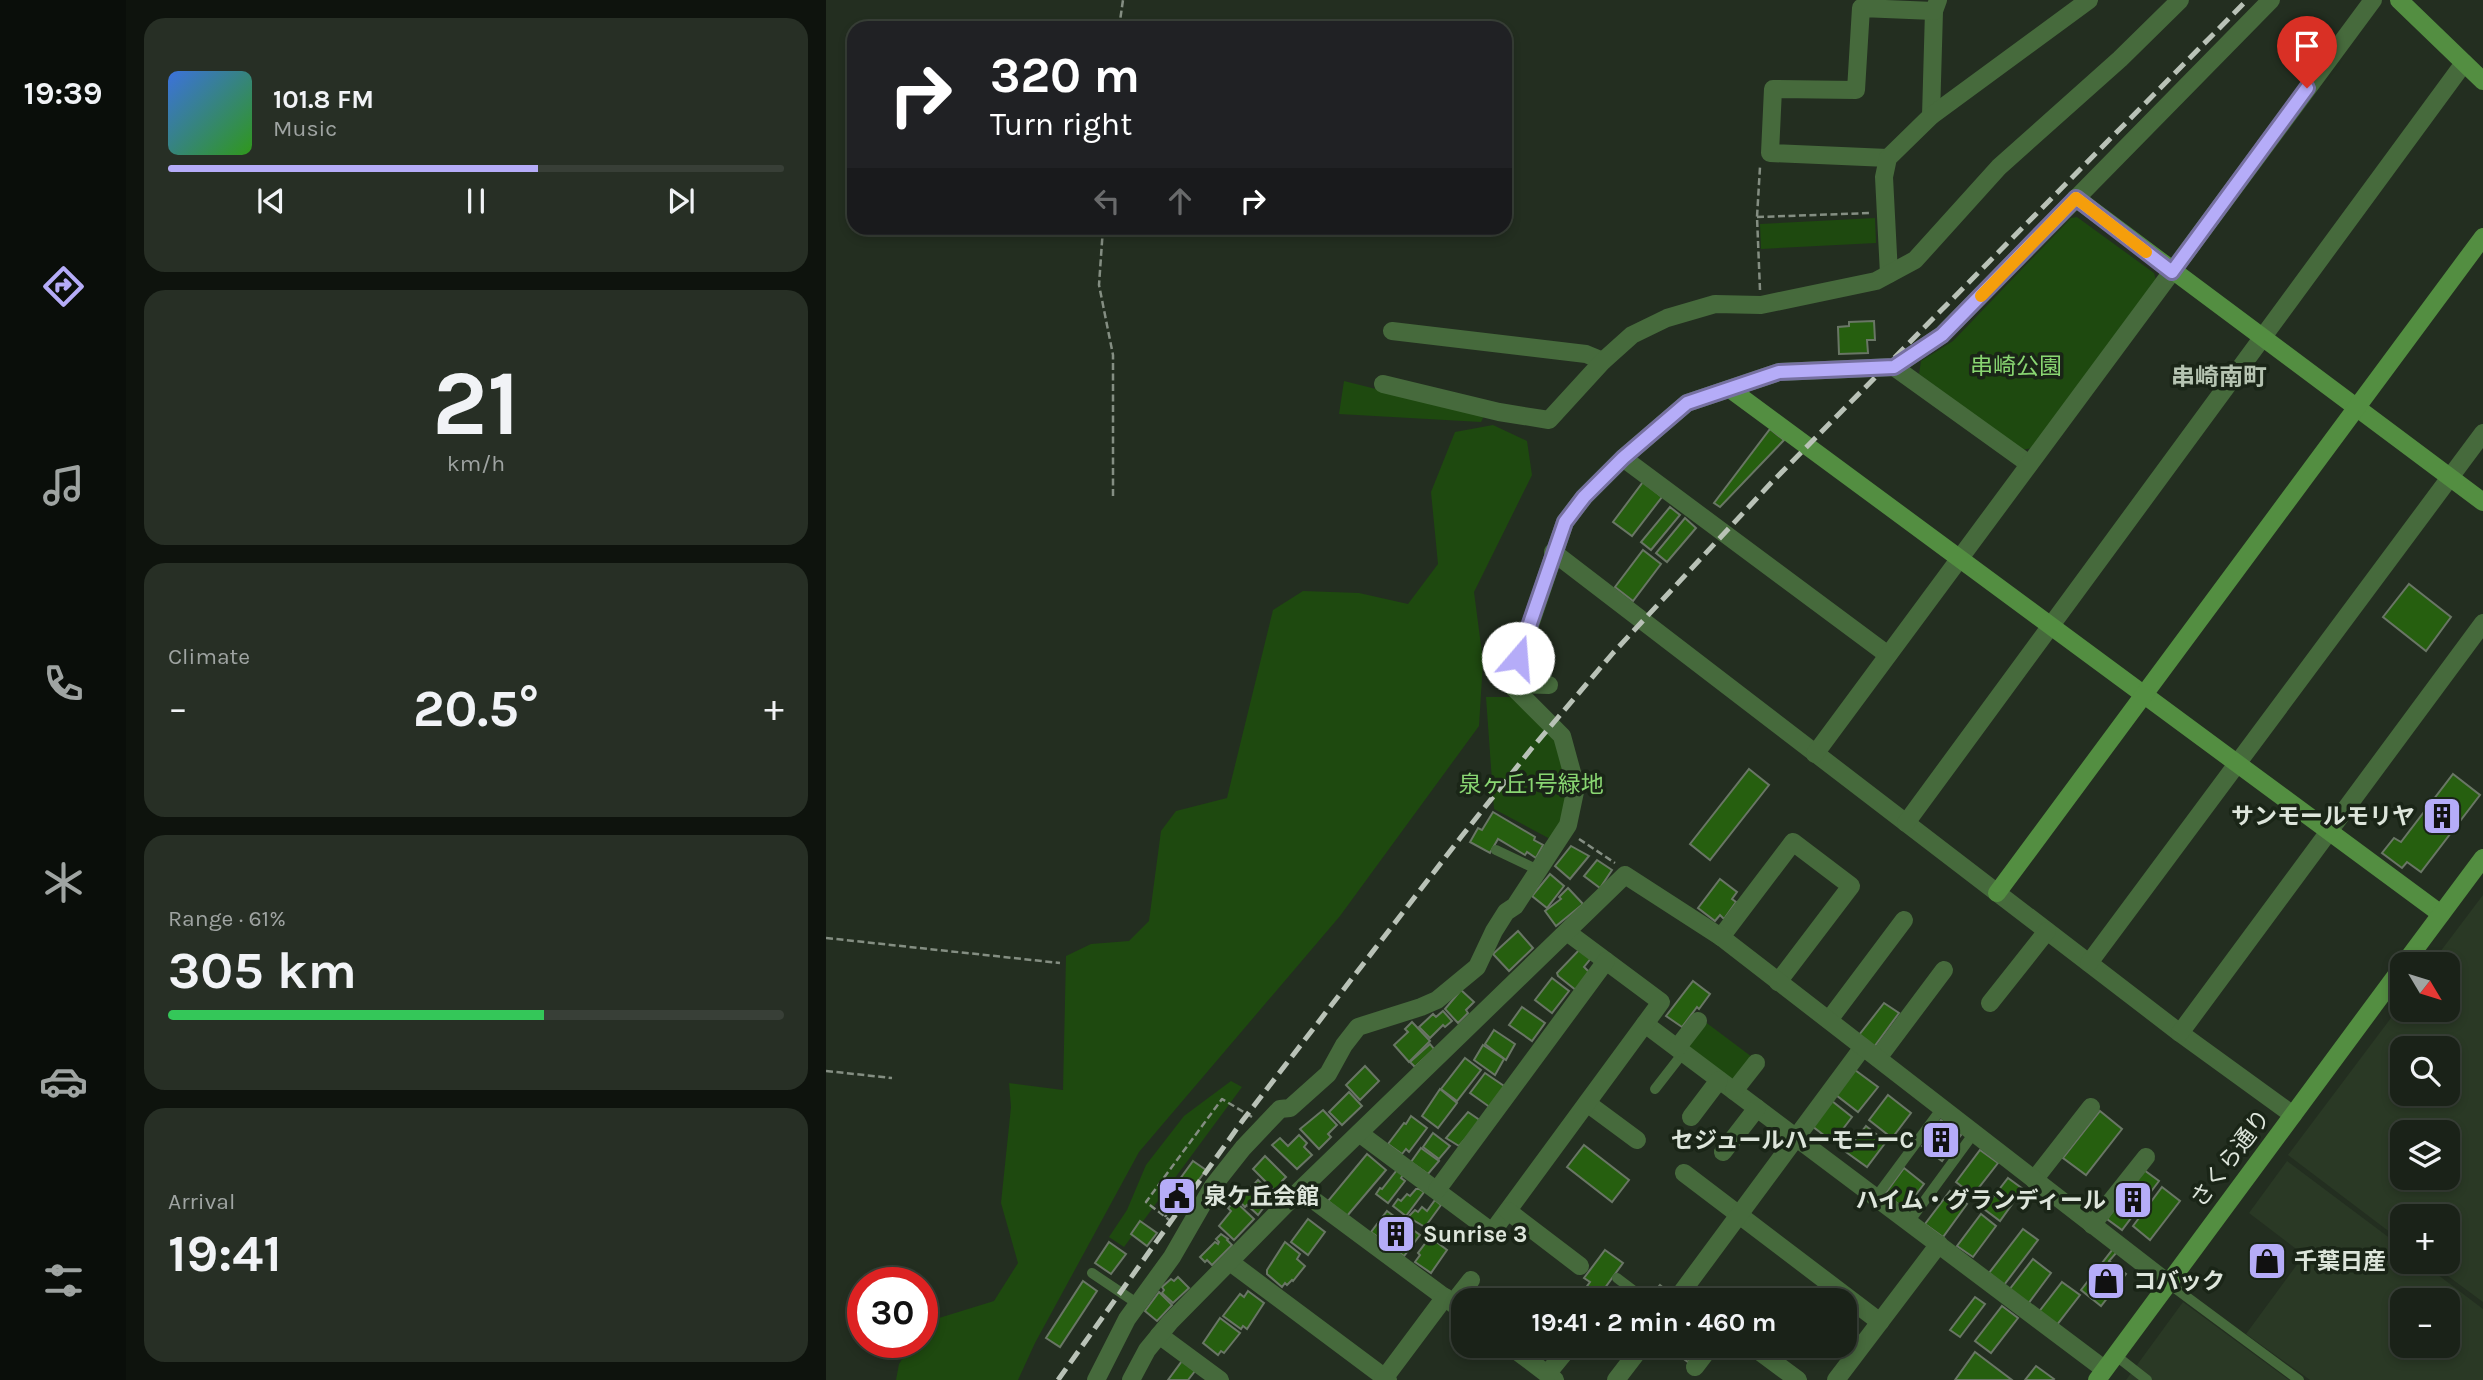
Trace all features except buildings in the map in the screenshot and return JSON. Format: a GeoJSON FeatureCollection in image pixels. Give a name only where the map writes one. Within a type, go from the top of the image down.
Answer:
{"type":"FeatureCollection","features":[{"type":"Feature","properties":{"kind":"street"},"geometry":{"type":"LineString","coordinates":[[1889,274],[1884,213],[1884,177],[1888,158],[1931,116],[2089,0]]}},
{"type":"Feature","properties":{"kind":"street"},"geometry":{"type":"LineString","coordinates":[[1383,384],[1499,412],[1549,420],[1603,361],[1632,335],[1667,318],[1715,304],[1761,305],[1876,281],[1915,260],[1999,167],[2120,59],[2180,0]]}},
{"type":"Feature","properties":{"kind":"street"},"geometry":{"type":"LineString","coordinates":[[1510,684],[1565,522],[1584,497],[1623,458],[1687,403],[1779,372],[1894,367],[1942,335],[2271,0]]}},
{"type":"Feature","properties":{"kind":"street"},"geometry":{"type":"LineString","coordinates":[[1815,754],[2373,0]]}},
{"type":"Feature","properties":{"kind":"street"},"geometry":{"type":"LineString","coordinates":[[2399,0],[2483,81]]}},
{"type":"Feature","properties":{"kind":"street"},"geometry":{"type":"LineString","coordinates":[[1888,158],[1770,153],[1773,89],[1856,90],[1861,8],[1936,6],[1931,116]]}},
{"type":"Feature","properties":{"kind":"street"},"geometry":{"type":"LineString","coordinates":[[1906,823],[2464,63]]}},
{"type":"Feature","properties":{"kind":"street"},"geometry":{"type":"LineString","coordinates":[[2076,198],[2483,502]]}},
{"type":"Feature","properties":{"kind":"street"},"geometry":{"type":"LineString","coordinates":[[1997,893],[2483,237]]}},
{"type":"Feature","properties":{"kind":"street"},"geometry":{"type":"LineString","coordinates":[[1392,331],[1586,354],[1603,361]]}},
{"type":"Feature","properties":{"kind":"street"},"geometry":{"type":"LineString","coordinates":[[1894,367],[2029,464]]}},
{"type":"Feature","properties":{"kind":"street"},"geometry":{"type":"LineString","coordinates":[[1730,389],[2441,914]]}},
{"type":"Feature","properties":{"kind":"street"},"geometry":{"type":"LineString","coordinates":[[2089,963],[2483,433]]}},
{"type":"Feature","properties":{"kind":"street"},"geometry":{"type":"LineString","coordinates":[[1623,458],[1888,655]]}},
{"type":"Feature","properties":{"kind":"street"},"geometry":{"type":"LineString","coordinates":[[1553,552],[2180,1033],[2292,1115]]}},
{"type":"Feature","properties":{"kind":"street"},"geometry":{"type":"LineString","coordinates":[[2180,1033],[2483,623]]}},
{"type":"Feature","properties":{"kind":"street"},"geometry":{"type":"LineString","coordinates":[[1510,684],[1549,685]]}},
{"type":"Feature","properties":{"kind":"street"},"geometry":{"type":"LineString","coordinates":[[1096,1380],[1127,1319],[1172,1257],[1213,1186],[1243,1148],[1280,1109],[1290,1108],[1328,1074],[1344,1045],[1358,1027],[1437,1000],[1477,967],[1506,912],[1515,906],[1568,825],[1576,787],[1562,736],[1510,684]]}},
{"type":"Feature","properties":{"kind":"street"},"geometry":{"type":"LineString","coordinates":[[1721,937],[1793,842],[1851,886],[1779,982]]}},
{"type":"Feature","properties":{"kind":"street","name":"さくら通り"},"geometry":{"type":"LineString","coordinates":[[2413,952],[2483,858]]}},
{"type":"Feature","properties":{"kind":"street"},"geometry":{"type":"LineString","coordinates":[[1131,1380],[1147,1350],[1159,1335],[1300,1190],[1625,875],[1721,937],[2168,1283]]}},
{"type":"Feature","properties":{"kind":"street"},"geometry":{"type":"LineString","coordinates":[[1829,1020],[1904,920]]}},
{"type":"Feature","properties":{"kind":"street"},"geometry":{"type":"LineString","coordinates":[[1990,1003],[2047,931]]}},
{"type":"Feature","properties":{"kind":"street"},"geometry":{"type":"LineString","coordinates":[[1359,1133],[1492,1232],[1661,1002],[1567,932]]}},
{"type":"Feature","properties":{"kind":"street"},"geometry":{"type":"LineString","coordinates":[[1437,1190],[1606,961]]}},
{"type":"Feature","properties":{"kind":"street"},"geometry":{"type":"LineString","coordinates":[[1878,1059],[1944,970]]}},
{"type":"Feature","properties":{"kind":"street","name":"さくら通り"},"geometry":{"type":"LineString","coordinates":[[2105,1368],[2390,983]]}},
{"type":"Feature","properties":{"kind":"street"},"geometry":{"type":"LineString","coordinates":[[1680,1051],[1698,1021]]}},
{"type":"Feature","properties":{"kind":"street"},"geometry":{"type":"LineString","coordinates":[[1645,1024],[2105,1368]]}},
{"type":"Feature","properties":{"kind":"street"},"geometry":{"type":"LineString","coordinates":[[1689,1288],[1739,1215],[1863,1047]]}},
{"type":"Feature","properties":{"kind":"street"},"geometry":{"type":"LineString","coordinates":[[1734,1091],[1756,1063]]}},
{"type":"Feature","properties":{"kind":"street"},"geometry":{"type":"LineString","coordinates":[[1690,1117],[1719,1080]]}},
{"type":"Feature","properties":{"kind":"street"},"geometry":{"type":"LineString","coordinates":[[1587,1103],[1637,1140]]}},
{"type":"Feature","properties":{"kind":"street"},"geometry":{"type":"LineString","coordinates":[[2034,1180],[2091,1107]]}},
{"type":"Feature","properties":{"kind":"street"},"geometry":{"type":"LineString","coordinates":[[1723,1152],[1756,1108]]}},
{"type":"Feature","properties":{"kind":"street"},"geometry":{"type":"LineString","coordinates":[[2092,1225],[2146,1157]]}},
{"type":"Feature","properties":{"kind":"street"},"geometry":{"type":"LineString","coordinates":[[1684,1173],[1880,1322]]}},
{"type":"Feature","properties":{"kind":"street"},"geometry":{"type":"LineString","coordinates":[[1300,1190],[1451,1303]]}},
{"type":"Feature","properties":{"kind":"street"},"geometry":{"type":"LineString","coordinates":[[1508,1211],[1580,1266]]}},
{"type":"Feature","properties":{"kind":"street"},"geometry":{"type":"LineString","coordinates":[[1836,1380],[1939,1244]]}},
{"type":"Feature","properties":{"kind":"street"},"geometry":{"type":"LineString","coordinates":[[1230,1262],[1385,1379],[1451,1306]]}},
{"type":"Feature","properties":{"kind":"street"},"geometry":{"type":"LineString","coordinates":[[1465,1288],[1471,1280]]}},
{"type":"Feature","properties":{"kind":"street"},"geometry":{"type":"LineString","coordinates":[[1159,1335],[1220,1380]]}},
{"type":"Feature","properties":{"kind":"street"},"geometry":{"type":"LineString","coordinates":[[1526,1358],[1551,1377],[1563,1358]]}},
{"type":"Feature","properties":{"kind":"street"},"geometry":{"type":"LineString","coordinates":[[1616,1380],[1633,1358]]}},
{"type":"Feature","properties":{"kind":"street"},"geometry":{"type":"LineString","coordinates":[[1695,1367],[1702,1358]]}},
{"type":"Feature","properties":{"kind":"street"},"geometry":{"type":"LineString","coordinates":[[1764,1358],[1779,1374],[1798,1380]]}},
{"type":"Feature","properties":{"kind":"lane"},"geometry":{"type":"LineString","coordinates":[[1496,850],[1538,870]]}},
{"type":"Feature","properties":{"kind":"lane"},"geometry":{"type":"LineString","coordinates":[[1655,1089],[1680,1051]]}},
{"type":"Feature","properties":{"kind":"lane"},"geometry":{"type":"LineString","coordinates":[[1876,1197],[1942,1108]]}},
{"type":"Feature","properties":{"kind":"lane"},"geometry":{"type":"LineString","coordinates":[[1909,1222],[1974,1133]]}},
{"type":"Feature","properties":{"kind":"lane"},"geometry":{"type":"LineString","coordinates":[[1092,1273],[1138,1304]]}},
{"type":"Feature","properties":{"kind":"lane"},"geometry":{"type":"LineString","coordinates":[[1617,1278],[1630,1288]]}},
{"type":"Feature","properties":{"kind":"lane"},"geometry":{"type":"LineString","coordinates":[[2168,1283],[2299,1380]]}},
{"type":"Feature","properties":{"kind":"lane"},"geometry":{"type":"LineString","coordinates":[[2105,1368],[2147,1380]]}},
{"type":"Feature","properties":{"kind":"path"},"geometry":{"type":"LineString","coordinates":[[1120,21],[1123,0]]}},
{"type":"Feature","properties":{"kind":"path"},"geometry":{"type":"LineString","coordinates":[[1761,305],[1756,217],[1760,164],[1770,153]]}},
{"type":"Feature","properties":{"kind":"path"},"geometry":{"type":"LineString","coordinates":[[1756,217],[1884,213]]}},
{"type":"Feature","properties":{"kind":"path"},"geometry":{"type":"LineString","coordinates":[[1102,235],[1099,285],[1113,355],[1113,498]]}},
{"type":"Feature","properties":{"kind":"path"},"geometry":{"type":"LineString","coordinates":[[1565,830],[1623,869]]}},
{"type":"Feature","properties":{"kind":"path"},"geometry":{"type":"LineString","coordinates":[[826,938],[1060,963]]}},
{"type":"Feature","properties":{"kind":"path"},"geometry":{"type":"LineString","coordinates":[[826,1071],[892,1078]]}},
{"type":"Feature","properties":{"kind":"path"},"geometry":{"type":"LineString","coordinates":[[1170,1210],[1165,1217],[1146,1202],[1222,1099],[1265,1125]]}},
{"type":"Feature","properties":{"kind":"shaded area"},"geometry":{"type":"Polygon","coordinates":[[[2483,895],[2483,1302],[2445,1274],[2460,1274],[2460,1204],[2390,1204],[2390,1232],[2288,1155],[2390,1019],[2390,1022],[2460,1022],[2460,952],[2440,952],[2483,895]]]}},
{"type":"Feature","properties":{"kind":"shaded area"},"geometry":{"type":"Polygon","coordinates":[[[2287,1161],[2390,1238],[2390,1274],[2437,1274],[2455,1288],[2390,1288],[2390,1358],[2460,1358],[2460,1292],[2483,1309],[2483,1380],[2310,1380],[2246,1334],[2304,1255],[2249,1213],[2287,1161]]]}},
{"type":"Feature","properties":{"kind":"shaded area"},"geometry":{"type":"Polygon","coordinates":[[[2183,1302],[2289,1380],[2126,1380],[2183,1302]]]}},
{"type":"Feature","properties":{"kind":"green space","name":"串崎公園"},"geometry":{"type":"Polygon","coordinates":[[[2077,217],[2154,273],[2156,280],[2032,448],[2022,450],[1919,374],[1921,361],[1953,341],[2071,218],[2077,217]]]}},
{"type":"Feature","properties":{"kind":"green space"},"geometry":{"type":"Polygon","coordinates":[[[1875,218],[1876,243],[1761,249],[1760,224],[1875,218]]]}},
{"type":"Feature","properties":{"kind":"green space"},"geometry":{"type":"Polygon","coordinates":[[[1344,381],[1484,416],[1481,422],[1339,414],[1344,381]]]}},
{"type":"Feature","properties":{"kind":"green space"},"geometry":{"type":"Polygon","coordinates":[[[1493,425],[1527,441],[1532,475],[1474,592],[1483,661],[1479,726],[1340,916],[1139,1152],[1035,1343],[1018,1380],[896,1380],[903,1358],[938,1358],[938,1318],[994,1301],[1018,1263],[1001,1203],[1011,1107],[1009,1083],[1063,1090],[1066,956],[1091,944],[1129,941],[1149,921],[1161,831],[1176,811],[1227,798],[1273,610],[1303,591],[1359,593],[1408,604],[1438,564],[1431,492],[1455,432],[1493,425]]]}},
{"type":"Feature","properties":{"kind":"green space","name":"泉ヶ丘1号緑地"},"geometry":{"type":"Polygon","coordinates":[[[1486,697],[1514,697],[1560,743],[1573,787],[1565,823],[1552,840],[1494,809],[1486,697]]]}},
{"type":"Feature","properties":{"kind":"green space"},"geometry":{"type":"Polygon","coordinates":[[[1704,1021],[1752,1057],[1734,1081],[1687,1049],[1704,1021]]]}},
{"type":"Feature","properties":{"kind":"green space"},"geometry":{"type":"Polygon","coordinates":[[[1231,1081],[1242,1087],[1124,1247],[1109,1237],[1127,1210],[1146,1165],[1184,1116],[1231,1081]]]}},
{"type":"Feature","properties":{"kind":"railway"},"geometry":{"type":"LineString","coordinates":[[1058,1380],[1243,1120],[1461,837],[1613,653],[1771,483],[2247,0]]}},
{"type":"Feature","properties":{"kind":"slow traffic"},"geometry":{"type":"LineString","coordinates":[[1981,296],[2076,198],[2146,252]]}},
{"type":"Feature","properties":{"kind":"place","name":"サンモールモリヤ"},"geometry":{"type":"Point","coordinates":[2442,816]}},
{"type":"Feature","properties":{"kind":"place","name":"セジュールハーモニーC"},"geometry":{"type":"Point","coordinates":[1941,1140]}},
{"type":"Feature","properties":{"kind":"place","name":"泉ケ丘会館"},"geometry":{"type":"Point","coordinates":[1177,1196]}},
{"type":"Feature","properties":{"kind":"place","name":"ハイム・グランディール"},"geometry":{"type":"Point","coordinates":[2133,1200]}},
{"type":"Feature","properties":{"kind":"place","name":"Sunrise 3"},"geometry":{"type":"Point","coordinates":[1396,1234]}},
{"type":"Feature","properties":{"kind":"place","name":"千葉日産"},"geometry":{"type":"Point","coordinates":[2267,1261]}},
{"type":"Feature","properties":{"kind":"place","name":"コバック"},"geometry":{"type":"Point","coordinates":[2106,1281]}},
{"type":"Feature","properties":{"kind":"district","name":"串崎南町"},"geometry":{"type":"Point","coordinates":[2219,377]}},
{"type":"Feature","properties":{"kind":"route"},"geometry":{"type":"LineString","coordinates":[[1518,658],[1565,522],[1584,497],[1623,458],[1687,403],[1779,372],[1894,367],[1942,335],[2076,198],[2172,272],[2307,88]]}}]}
